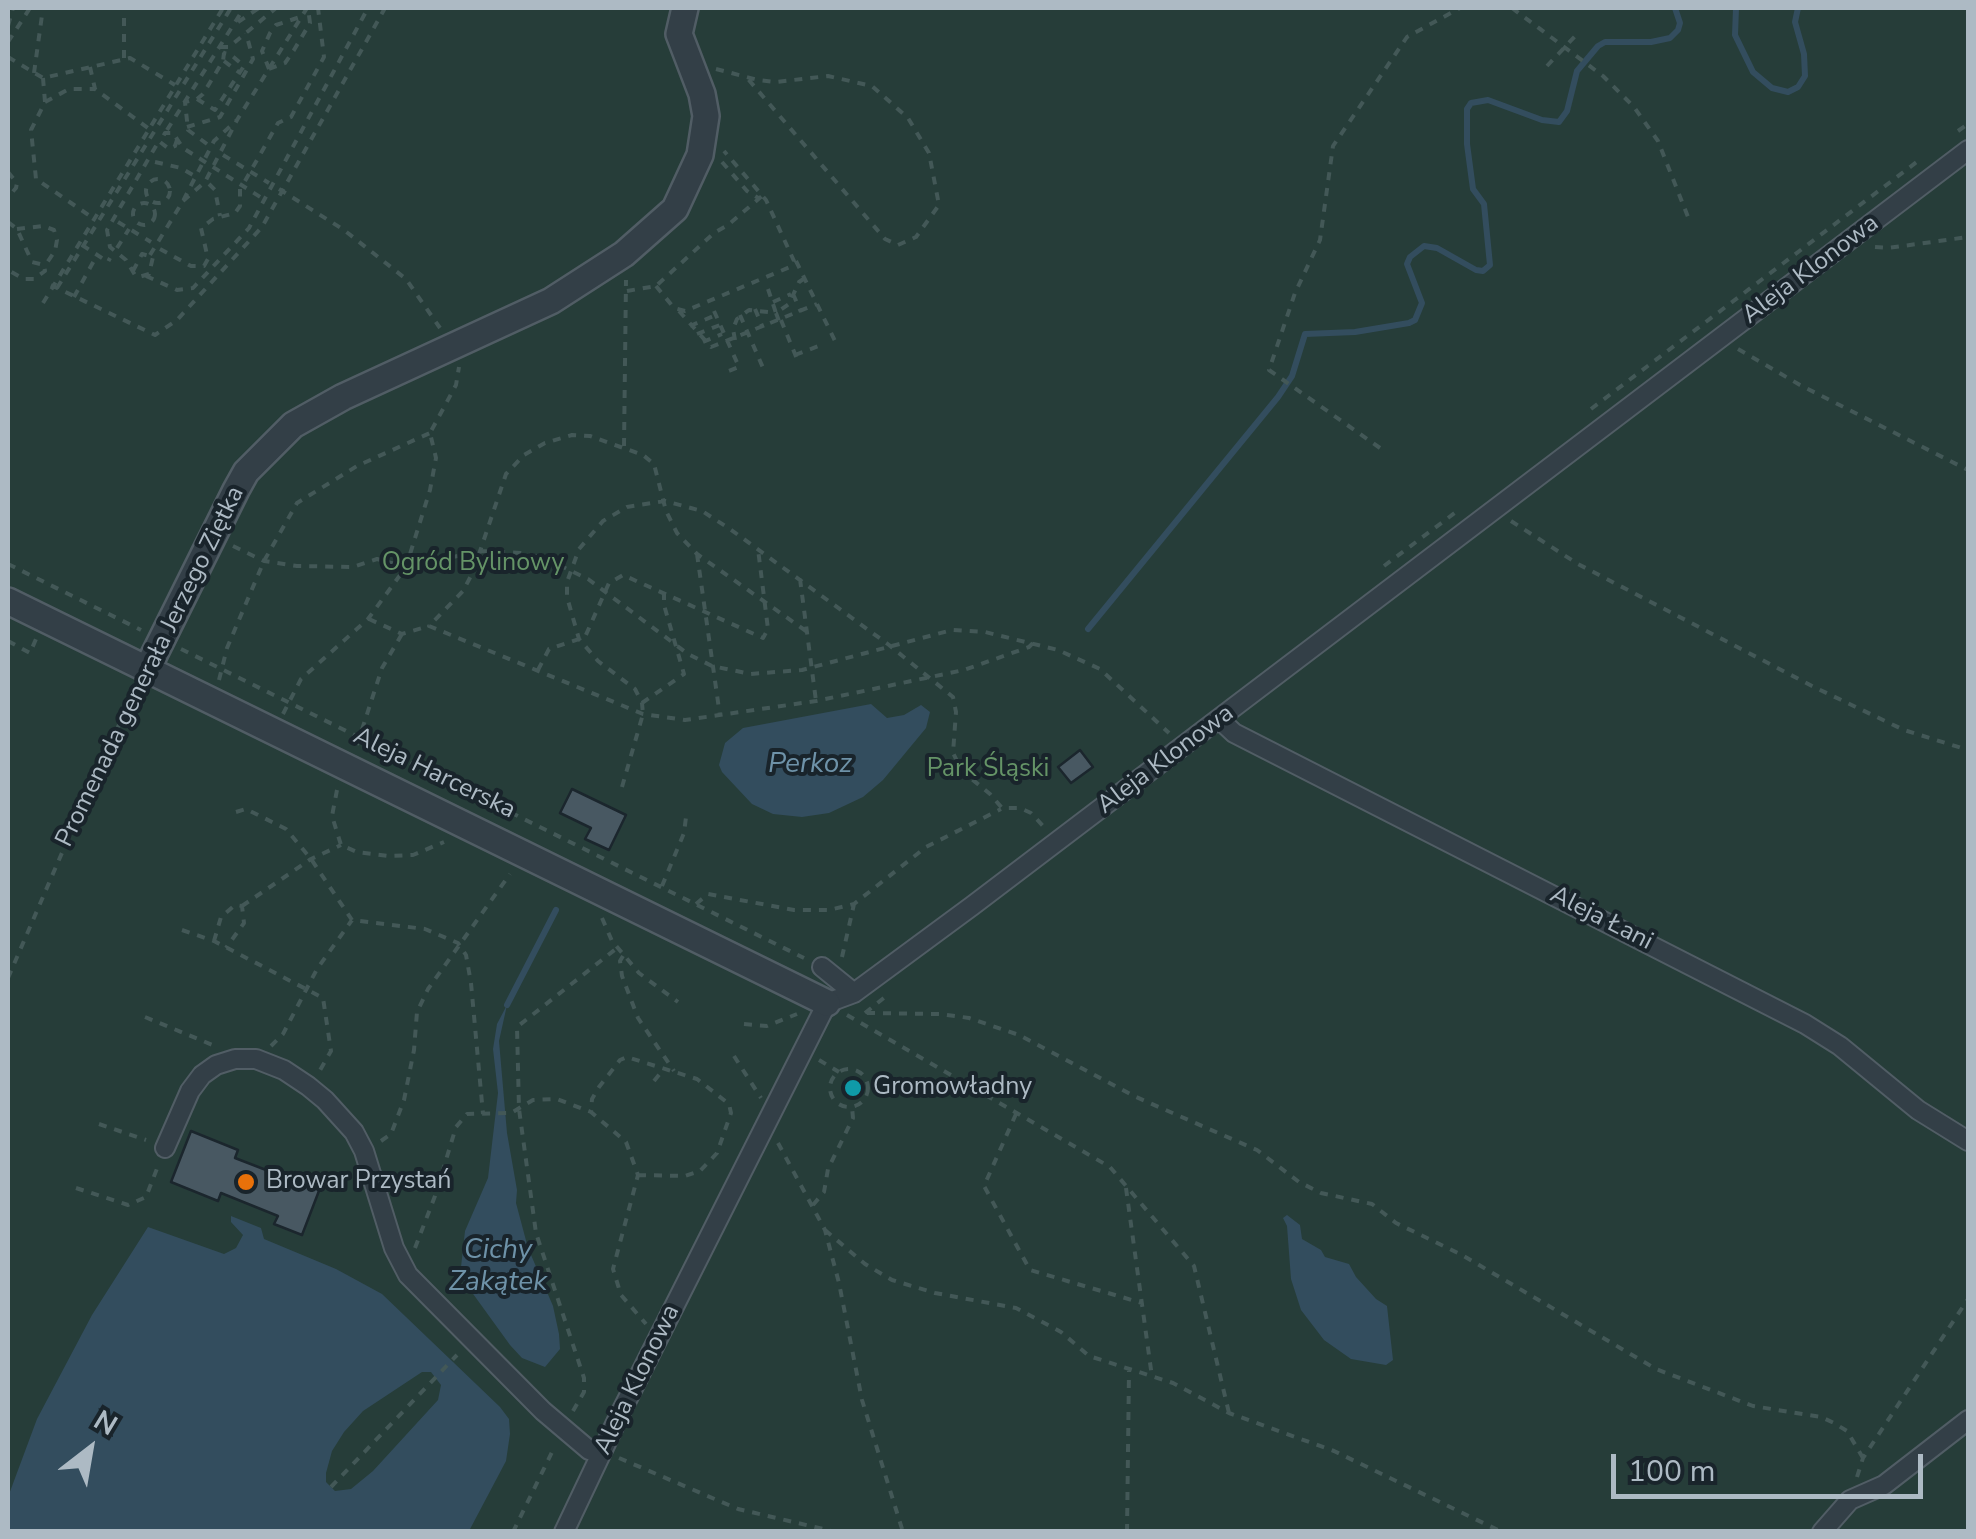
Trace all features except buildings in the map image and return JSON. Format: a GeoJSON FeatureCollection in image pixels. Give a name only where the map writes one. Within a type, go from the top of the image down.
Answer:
{"type":"FeatureCollection","features":[{"type":"Feature","properties":{"kind":"street","name":"Promenada generała Jerzego Ziętka"},"geometry":{"type":"LineString","coordinates":[[146,669],[246,472],[293,425],[343,396],[454,347],[589,280],[675,209],[700,155],[706,116],[680,34],[686,8]]}},
{"type":"Feature","properties":{"kind":"street","name":"Aleja Klonowa"},"geometry":{"type":"LineString","coordinates":[[564,1532],[768,1119],[840,993],[1182,748],[1968,150]]}},
{"type":"Feature","properties":{"kind":"street","name":"Aleja Harcerska"},"geometry":{"type":"LineString","coordinates":[[8,601],[525,854],[588,874],[840,993]]}},
{"type":"Feature","properties":{"kind":"street","name":"Aleja Łani"},"geometry":{"type":"LineString","coordinates":[[1219,719],[1234,733],[1805,1024],[1840,1046],[1918,1110],[1968,1141]]}},
{"type":"Feature","properties":{"kind":"street"},"geometry":{"type":"LineString","coordinates":[[822,967],[840,993]]}},
{"type":"Feature","properties":{"kind":"street"},"geometry":{"type":"LineString","coordinates":[[165,1148],[190,1091],[202,1074],[216,1064],[252,1059],[284,1070],[325,1100],[354,1132],[394,1248],[408,1275],[563,1430],[589,1450],[601,1454]]}},
{"type":"Feature","properties":{"kind":"street"},"geometry":{"type":"LineString","coordinates":[[1822,1532],[1850,1500],[1884,1485],[1968,1420]]}},
{"type":"Feature","properties":{"kind":"path"},"geometry":{"type":"LineString","coordinates":[[8,26],[13,8]]}},
{"type":"Feature","properties":{"kind":"path"},"geometry":{"type":"LineString","coordinates":[[8,42],[30,8]]}},
{"type":"Feature","properties":{"kind":"path"},"geometry":{"type":"LineString","coordinates":[[34,74],[43,8]]}},
{"type":"Feature","properties":{"kind":"path"},"geometry":{"type":"LineString","coordinates":[[124,8],[124,58]]}},
{"type":"Feature","properties":{"kind":"path"},"geometry":{"type":"LineString","coordinates":[[140,153],[148,128],[223,8]]}},
{"type":"Feature","properties":{"kind":"path"},"geometry":{"type":"LineString","coordinates":[[43,303],[231,8]]}},
{"type":"Feature","properties":{"kind":"path"},"geometry":{"type":"LineString","coordinates":[[244,8],[107,230],[110,247],[139,277],[146,276],[177,290],[196,285],[249,228],[368,8]]}},
{"type":"Feature","properties":{"kind":"path"},"geometry":{"type":"LineString","coordinates":[[234,24],[260,8]]}},
{"type":"Feature","properties":{"kind":"path"},"geometry":{"type":"LineString","coordinates":[[221,50],[276,8]]}},
{"type":"Feature","properties":{"kind":"path"},"geometry":{"type":"LineString","coordinates":[[183,201],[201,188],[237,120],[308,8]]}},
{"type":"Feature","properties":{"kind":"path"},"geometry":{"type":"LineString","coordinates":[[269,69],[285,63],[294,50],[310,23],[308,8]]}},
{"type":"Feature","properties":{"kind":"path"},"geometry":{"type":"LineString","coordinates":[[245,181],[278,123],[291,117],[324,56],[318,8]]}},
{"type":"Feature","properties":{"kind":"path"},"geometry":{"type":"LineString","coordinates":[[51,285],[155,335],[177,320],[262,227],[385,8]]}},
{"type":"Feature","properties":{"kind":"path"},"geometry":{"type":"LineString","coordinates":[[1380,448],[1269,370],[1273,350],[1320,240],[1332,146],[1407,37],[1460,8]]}},
{"type":"Feature","properties":{"kind":"path"},"geometry":{"type":"LineString","coordinates":[[1512,8],[1602,76],[1634,107],[1658,141],[1690,222]]}},
{"type":"Feature","properties":{"kind":"path"},"geometry":{"type":"LineString","coordinates":[[269,69],[262,52],[270,33],[276,25],[301,17]]}},
{"type":"Feature","properties":{"kind":"path"},"geometry":{"type":"LineString","coordinates":[[1546,66],[1579,32]]}},
{"type":"Feature","properties":{"kind":"path"},"geometry":{"type":"LineString","coordinates":[[187,127],[220,117],[253,59],[246,33]]}},
{"type":"Feature","properties":{"kind":"path"},"geometry":{"type":"LineString","coordinates":[[197,100],[223,61],[221,50]]}},
{"type":"Feature","properties":{"kind":"path"},"geometry":{"type":"LineString","coordinates":[[186,102],[197,100],[215,110],[240,73],[243,62],[221,50]]}},
{"type":"Feature","properties":{"kind":"path"},"geometry":{"type":"LineString","coordinates":[[8,57],[43,78],[130,58],[175,85]]}},
{"type":"Feature","properties":{"kind":"path"},"geometry":{"type":"LineString","coordinates":[[223,61],[240,73]]}},
{"type":"Feature","properties":{"kind":"path"},"geometry":{"type":"LineString","coordinates":[[90,67],[95,89]]}},
{"type":"Feature","properties":{"kind":"path"},"geometry":{"type":"LineString","coordinates":[[250,68],[260,74]]}},
{"type":"Feature","properties":{"kind":"path"},"geometry":{"type":"LineString","coordinates":[[821,76],[849,78],[872,86],[898,108],[925,143],[938,190],[939,205],[916,237],[898,245],[885,239],[748,79],[776,82],[821,76]]}},
{"type":"Feature","properties":{"kind":"path"},"geometry":{"type":"LineString","coordinates":[[43,78],[45,102],[31,130],[36,179],[93,218]]}},
{"type":"Feature","properties":{"kind":"path"},"geometry":{"type":"LineString","coordinates":[[45,102],[69,89],[95,89],[148,128]]}},
{"type":"Feature","properties":{"kind":"path"},"geometry":{"type":"LineString","coordinates":[[186,102],[187,127],[207,144]]}},
{"type":"Feature","properties":{"kind":"path"},"geometry":{"type":"LineString","coordinates":[[126,260],[150,255],[219,134],[237,120]]}},
{"type":"Feature","properties":{"kind":"path"},"geometry":{"type":"LineString","coordinates":[[174,121],[176,137],[183,148],[266,200]]}},
{"type":"Feature","properties":{"kind":"path"},"geometry":{"type":"LineString","coordinates":[[165,133],[176,137]]}},
{"type":"Feature","properties":{"kind":"path"},"geometry":{"type":"LineString","coordinates":[[168,148],[176,137]]}},
{"type":"Feature","properties":{"kind":"path"},"geometry":{"type":"LineString","coordinates":[[160,139],[168,148]]}},
{"type":"Feature","properties":{"kind":"path"},"geometry":{"type":"LineString","coordinates":[[156,152],[183,148]]}},
{"type":"Feature","properties":{"kind":"path"},"geometry":{"type":"LineString","coordinates":[[761,197],[747,191],[718,158],[717,148],[725,152],[761,197],[837,345]]}},
{"type":"Feature","properties":{"kind":"path"},"geometry":{"type":"LineString","coordinates":[[223,154],[269,183]]}},
{"type":"Feature","properties":{"kind":"path"},"geometry":{"type":"LineString","coordinates":[[155,162],[193,175]]}},
{"type":"Feature","properties":{"kind":"path"},"geometry":{"type":"LineString","coordinates":[[8,172],[17,183],[8,197]]}},
{"type":"Feature","properties":{"kind":"path"},"geometry":{"type":"LineString","coordinates":[[139,178],[148,184]]}},
{"type":"Feature","properties":{"kind":"path"},"geometry":{"type":"LineString","coordinates":[[148,184],[147,191],[151,202],[155,214],[153,221],[148,225],[136,224],[132,214],[136,207],[151,202],[166,199],[170,188],[160,179],[148,184]]}},
{"type":"Feature","properties":{"kind":"path"},"geometry":{"type":"LineString","coordinates":[[209,184],[215,190],[220,218]]}},
{"type":"Feature","properties":{"kind":"path"},"geometry":{"type":"LineString","coordinates":[[160,248],[191,266],[204,266],[208,259],[200,228],[238,210],[240,189]]}},
{"type":"Feature","properties":{"kind":"path"},"geometry":{"type":"LineString","coordinates":[[219,680],[227,648],[264,561],[297,503],[357,466],[430,433],[456,385],[460,362],[454,347],[406,279],[344,230],[281,191]]}},
{"type":"Feature","properties":{"kind":"path"},"geometry":{"type":"LineString","coordinates":[[624,446],[626,290],[656,286],[710,236],[761,197]]}},
{"type":"Feature","properties":{"kind":"path"},"geometry":{"type":"LineString","coordinates":[[57,289],[93,218],[103,213]]}},
{"type":"Feature","properties":{"kind":"path"},"geometry":{"type":"LineString","coordinates":[[118,222],[150,242]]}},
{"type":"Feature","properties":{"kind":"path"},"geometry":{"type":"LineString","coordinates":[[8,224],[16,229],[32,262],[44,265]]}},
{"type":"Feature","properties":{"kind":"path"},"geometry":{"type":"LineString","coordinates":[[8,270],[34,280],[45,270],[44,265],[55,251],[54,230],[43,226],[16,229]]}},
{"type":"Feature","properties":{"kind":"path"},"geometry":{"type":"LineString","coordinates":[[116,248],[129,229]]}},
{"type":"Feature","properties":{"kind":"path"},"geometry":{"type":"LineString","coordinates":[[1861,233],[1874,247],[1888,248],[1968,237]]}},
{"type":"Feature","properties":{"kind":"path"},"geometry":{"type":"LineString","coordinates":[[80,244],[108,262],[110,258]]}},
{"type":"Feature","properties":{"kind":"path"},"geometry":{"type":"LineString","coordinates":[[74,297],[97,255]]}},
{"type":"Feature","properties":{"kind":"path"},"geometry":{"type":"LineString","coordinates":[[146,276],[154,261],[150,255]]}},
{"type":"Feature","properties":{"kind":"path"},"geometry":{"type":"LineString","coordinates":[[133,271],[138,257]]}},
{"type":"Feature","properties":{"kind":"path"},"geometry":{"type":"LineString","coordinates":[[679,312],[790,267],[794,257]]}},
{"type":"Feature","properties":{"kind":"path"},"geometry":{"type":"LineString","coordinates":[[151,270],[154,279]]}},
{"type":"Feature","properties":{"kind":"path"},"geometry":{"type":"LineString","coordinates":[[735,340],[732,330],[740,314],[755,309],[776,313],[788,304],[805,278]]}},
{"type":"Feature","properties":{"kind":"path"},"geometry":{"type":"LineString","coordinates":[[656,286],[711,347],[817,304]]}},
{"type":"Feature","properties":{"kind":"path"},"geometry":{"type":"LineString","coordinates":[[768,289],[785,342],[796,357],[824,344]]}},
{"type":"Feature","properties":{"kind":"path"},"geometry":{"type":"LineString","coordinates":[[773,302],[810,290]]}},
{"type":"Feature","properties":{"kind":"path"},"geometry":{"type":"LineString","coordinates":[[794,295],[800,312]]}},
{"type":"Feature","properties":{"kind":"path"},"geometry":{"type":"LineString","coordinates":[[755,309],[763,328]]}},
{"type":"Feature","properties":{"kind":"path"},"geometry":{"type":"LineString","coordinates":[[690,326],[715,313],[739,367],[726,372]]}},
{"type":"Feature","properties":{"kind":"path"},"geometry":{"type":"LineString","coordinates":[[740,314],[760,352],[764,370]]}},
{"type":"Feature","properties":{"kind":"path"},"geometry":{"type":"LineString","coordinates":[[697,334],[720,324]]}},
{"type":"Feature","properties":{"kind":"path"},"geometry":{"type":"LineString","coordinates":[[703,342],[724,333]]}},
{"type":"Feature","properties":{"kind":"path"},"geometry":{"type":"LineString","coordinates":[[1738,349],[1968,470]]}},
{"type":"Feature","properties":{"kind":"path"},"geometry":{"type":"LineString","coordinates":[[284,712],[301,679],[368,618],[406,566],[436,458],[430,433]]}},
{"type":"Feature","properties":{"kind":"path"},"geometry":{"type":"LineString","coordinates":[[368,618],[402,634],[430,626],[463,591],[506,474],[524,455],[544,443],[572,435],[624,446],[654,464],[670,521],[698,554],[806,630]]}},
{"type":"Feature","properties":{"kind":"path"},"geometry":{"type":"LineString","coordinates":[[622,786],[643,714],[642,703],[636,689],[598,661],[579,639],[567,597],[570,568],[585,540],[602,521],[627,507],[665,501],[702,511],[758,549],[890,645],[953,697],[954,753],[962,772],[1002,808]]}},
{"type":"Feature","properties":{"kind":"path"},"geometry":{"type":"LineString","coordinates":[[1498,506],[1536,540],[1700,629],[1881,720],[1968,750]]}},
{"type":"Feature","properties":{"kind":"path"},"geometry":{"type":"LineString","coordinates":[[212,536],[264,561],[353,568],[378,559],[406,566],[480,551],[521,553],[570,568],[674,644],[712,666],[776,674],[952,630],[986,632],[1058,650],[1111,676],[1182,748]]}},
{"type":"Feature","properties":{"kind":"path"},"geometry":{"type":"LineString","coordinates":[[538,670],[549,650],[590,631],[605,590],[611,581],[623,575],[763,638],[768,629],[758,549]]}},
{"type":"Feature","properties":{"kind":"path"},"geometry":{"type":"LineString","coordinates":[[698,554],[720,716]]}},
{"type":"Feature","properties":{"kind":"path","name":"Aleja Harcerska"},"geometry":{"type":"LineString","coordinates":[[8,564],[822,967]]}},
{"type":"Feature","properties":{"kind":"path"},"geometry":{"type":"LineString","coordinates":[[800,579],[816,701]]}},
{"type":"Feature","properties":{"kind":"path"},"geometry":{"type":"LineString","coordinates":[[642,703],[684,674],[664,593]]}},
{"type":"Feature","properties":{"kind":"path"},"geometry":{"type":"LineString","coordinates":[[430,626],[643,714],[685,720],[816,701],[964,670],[1033,643]]}},
{"type":"Feature","properties":{"kind":"path"},"geometry":{"type":"LineString","coordinates":[[341,846],[332,816],[335,796],[360,737],[382,668],[402,634]]}},
{"type":"Feature","properties":{"kind":"path","name":"Promenada generała Jerzego Ziętka"},"geometry":{"type":"LineString","coordinates":[[8,978],[98,767],[146,669]]}},
{"type":"Feature","properties":{"kind":"path"},"geometry":{"type":"LineString","coordinates":[[236,812],[246,808],[286,829],[352,920],[425,929],[458,943],[466,955],[486,1114]]}},
{"type":"Feature","properties":{"kind":"path"},"geometry":{"type":"LineString","coordinates":[[696,904],[708,894],[794,910],[830,910],[854,904],[926,847],[1002,808],[1031,812],[1044,827]]}},
{"type":"Feature","properties":{"kind":"path"},"geometry":{"type":"LineString","coordinates":[[662,886],[686,817]]}},
{"type":"Feature","properties":{"kind":"path"},"geometry":{"type":"LineString","coordinates":[[214,942],[221,917],[235,905],[242,906],[311,859],[341,846],[358,852],[413,856],[450,838],[458,822]]}},
{"type":"Feature","properties":{"kind":"path"},"geometry":{"type":"LineString","coordinates":[[592,852],[588,874],[617,948],[639,973],[678,1002]]}},
{"type":"Feature","properties":{"kind":"path"},"geometry":{"type":"LineString","coordinates":[[364,1152],[391,1134],[404,1100],[418,1012],[458,943],[525,854]]}},
{"type":"Feature","properties":{"kind":"path"},"geometry":{"type":"LineString","coordinates":[[840,993],[854,904]]}},
{"type":"Feature","properties":{"kind":"path"},"geometry":{"type":"LineString","coordinates":[[226,948],[244,922],[242,906]]}},
{"type":"Feature","properties":{"kind":"path"},"geometry":{"type":"LineString","coordinates":[[146,1018],[252,1059],[283,1034],[306,989],[352,920]]}},
{"type":"Feature","properties":{"kind":"path"},"geometry":{"type":"LineString","coordinates":[[182,930],[214,942],[323,998],[330,1051],[318,1074]]}},
{"type":"Feature","properties":{"kind":"path"},"geometry":{"type":"LineString","coordinates":[[513,1532],[584,1392],[584,1378],[536,1233],[519,1108],[517,1026],[617,948]]}},
{"type":"Feature","properties":{"kind":"path"},"geometry":{"type":"LineString","coordinates":[[624,956],[620,961],[622,976],[638,1018],[675,1073]]}},
{"type":"Feature","properties":{"kind":"path"},"geometry":{"type":"LineString","coordinates":[[744,1024],[767,1026],[840,993]]}},
{"type":"Feature","properties":{"kind":"path"},"geometry":{"type":"LineString","coordinates":[[840,993],[1016,1112],[1110,1168],[1194,1266],[1228,1413]]}},
{"type":"Feature","properties":{"kind":"path"},"geometry":{"type":"LineString","coordinates":[[840,993],[866,1013],[969,1018],[1020,1036],[1136,1097],[1257,1150],[1310,1188],[1372,1204],[1396,1223],[1462,1255],[1656,1369],[1753,1406],[1834,1422],[1848,1431],[1863,1458]]}},
{"type":"Feature","properties":{"kind":"path"},"geometry":{"type":"LineString","coordinates":[[734,1056],[764,1102],[773,1134],[825,1230],[840,1283],[862,1400],[903,1532]]}},
{"type":"Feature","properties":{"kind":"path"},"geometry":{"type":"LineString","coordinates":[[591,1112],[592,1099],[620,1060],[634,1058],[698,1079],[729,1104],[731,1120],[717,1153],[700,1171],[685,1176],[638,1175]]}},
{"type":"Feature","properties":{"kind":"path"},"geometry":{"type":"LineString","coordinates":[[820,1060],[839,1072]]}},
{"type":"Feature","properties":{"kind":"path"},"geometry":{"type":"LineString","coordinates":[[654,1082],[662,1070]]}},
{"type":"Feature","properties":{"kind":"path"},"geometry":{"type":"LineString","coordinates":[[854,1070],[868,1086],[865,1100],[852,1108],[838,1104],[830,1092],[839,1072],[854,1070]]}},
{"type":"Feature","properties":{"kind":"path"},"geometry":{"type":"LineString","coordinates":[[408,1275],[411,1255],[435,1196],[456,1127],[468,1114],[510,1114],[533,1100],[556,1099],[591,1112],[626,1142],[638,1175],[613,1269],[614,1280],[621,1295],[649,1327]]}},
{"type":"Feature","properties":{"kind":"path"},"geometry":{"type":"LineString","coordinates":[[812,1205],[824,1192],[828,1169],[853,1118],[852,1108]]}},
{"type":"Feature","properties":{"kind":"path"},"geometry":{"type":"LineString","coordinates":[[1016,1112],[984,1186],[1030,1270],[1142,1302]]}},
{"type":"Feature","properties":{"kind":"path"},"geometry":{"type":"LineString","coordinates":[[731,1120],[739,1124]]}},
{"type":"Feature","properties":{"kind":"path"},"geometry":{"type":"LineString","coordinates":[[99,1124],[142,1139]]}},
{"type":"Feature","properties":{"kind":"path"},"geometry":{"type":"LineString","coordinates":[[76,1188],[128,1205],[146,1197],[155,1174]]}},
{"type":"Feature","properties":{"kind":"path"},"geometry":{"type":"LineString","coordinates":[[1126,1186],[1152,1377]]}},
{"type":"Feature","properties":{"kind":"path"},"geometry":{"type":"LineString","coordinates":[[825,1230],[892,1280],[935,1293],[1016,1308],[1061,1332],[1089,1356],[1173,1383],[1228,1413],[1334,1451],[1502,1532]]}},
{"type":"Feature","properties":{"kind":"path"},"geometry":{"type":"LineString","coordinates":[[1850,1500],[1863,1458],[1968,1299]]}},
{"type":"Feature","properties":{"kind":"path"},"geometry":{"type":"LineString","coordinates":[[331,1487],[452,1361]]}},
{"type":"Feature","properties":{"kind":"path"},"geometry":{"type":"LineString","coordinates":[[1127,1532],[1128,1370]]}},
{"type":"Feature","properties":{"kind":"path"},"geometry":{"type":"LineString","coordinates":[[601,1454],[617,1457],[738,1509],[836,1532]]}},
{"type":"Feature","properties":{"kind":"green space","name":"Park Śląski"},"geometry":{"type":"Polygon","coordinates":[[[8,8],[1968,8],[1968,1531],[8,1532],[8,8]]]}},
{"type":"Feature","properties":{"kind":"water","name":"Perkoz"},"geometry":{"type":"Polygon","coordinates":[[[871,704],[887,718],[904,715],[921,705],[930,712],[926,728],[883,780],[863,797],[829,813],[802,817],[773,814],[752,804],[719,765],[725,743],[743,728],[871,704]]]}},
{"type":"Feature","properties":{"kind":"water","name":"Cichy Zakątek"},"geometry":{"type":"Polygon","coordinates":[[[507,1005],[499,1041],[516,1203],[528,1248],[553,1306],[559,1334],[560,1349],[545,1367],[522,1358],[510,1345],[463,1280],[461,1267],[465,1231],[488,1178],[498,1093],[493,1049],[497,1024],[507,1005]]]}},
{"type":"Feature","properties":{"kind":"water"},"geometry":{"type":"Polygon","coordinates":[[[1287,1215],[1300,1225],[1302,1239],[1321,1250],[1325,1257],[1349,1264],[1356,1277],[1387,1306],[1393,1360],[1386,1365],[1351,1359],[1324,1340],[1301,1310],[1291,1279],[1283,1218],[1287,1215]]]}},
{"type":"Feature","properties":{"kind":"water"},"geometry":{"type":"Polygon","coordinates":[[[231,1216],[261,1228],[264,1239],[336,1269],[382,1294],[500,1407],[509,1419],[506,1461],[469,1531],[8,1531],[8,1497],[37,1419],[92,1315],[148,1227],[224,1254],[236,1248],[243,1235],[231,1222],[231,1216]],[[422,1372],[363,1411],[344,1432],[332,1451],[326,1473],[326,1482],[335,1491],[351,1489],[373,1471],[438,1400],[441,1385],[431,1372],[422,1372]]]}},
{"type":"Feature","properties":{"kind":"waterway"},"geometry":{"type":"LineString","coordinates":[[1088,629],[1278,397],[1292,376],[1305,334],[1355,332],[1415,320],[1422,303],[1407,264],[1424,246],[1437,248],[1476,270],[1483,271],[1490,265],[1484,204],[1473,189],[1467,144],[1467,109],[1471,103],[1488,100],[1542,120],[1559,122],[1567,111],[1577,71],[1598,46],[1605,42],[1670,38],[1680,23],[1675,8]]}},
{"type":"Feature","properties":{"kind":"waterway"},"geometry":{"type":"LineString","coordinates":[[1736,8],[1735,35],[1753,72],[1772,88],[1788,92],[1798,87],[1805,76],[1804,54],[1795,22],[1798,8]]}},
{"type":"Feature","properties":{"kind":"waterway"},"geometry":{"type":"LineString","coordinates":[[507,1005],[556,910]]}},
{"type":"Feature","properties":{"kind":"place","name":"Gromowładny"},"geometry":{"type":"Point","coordinates":[853,1088]}},
{"type":"Feature","properties":{"kind":"place","name":"Browar Przystań"},"geometry":{"type":"Point","coordinates":[246,1182]}},
{"type":"Feature","properties":{"kind":"park label","name":"Ogród Bylinowy"},"geometry":{"type":"Point","coordinates":[473,564]}}]}
